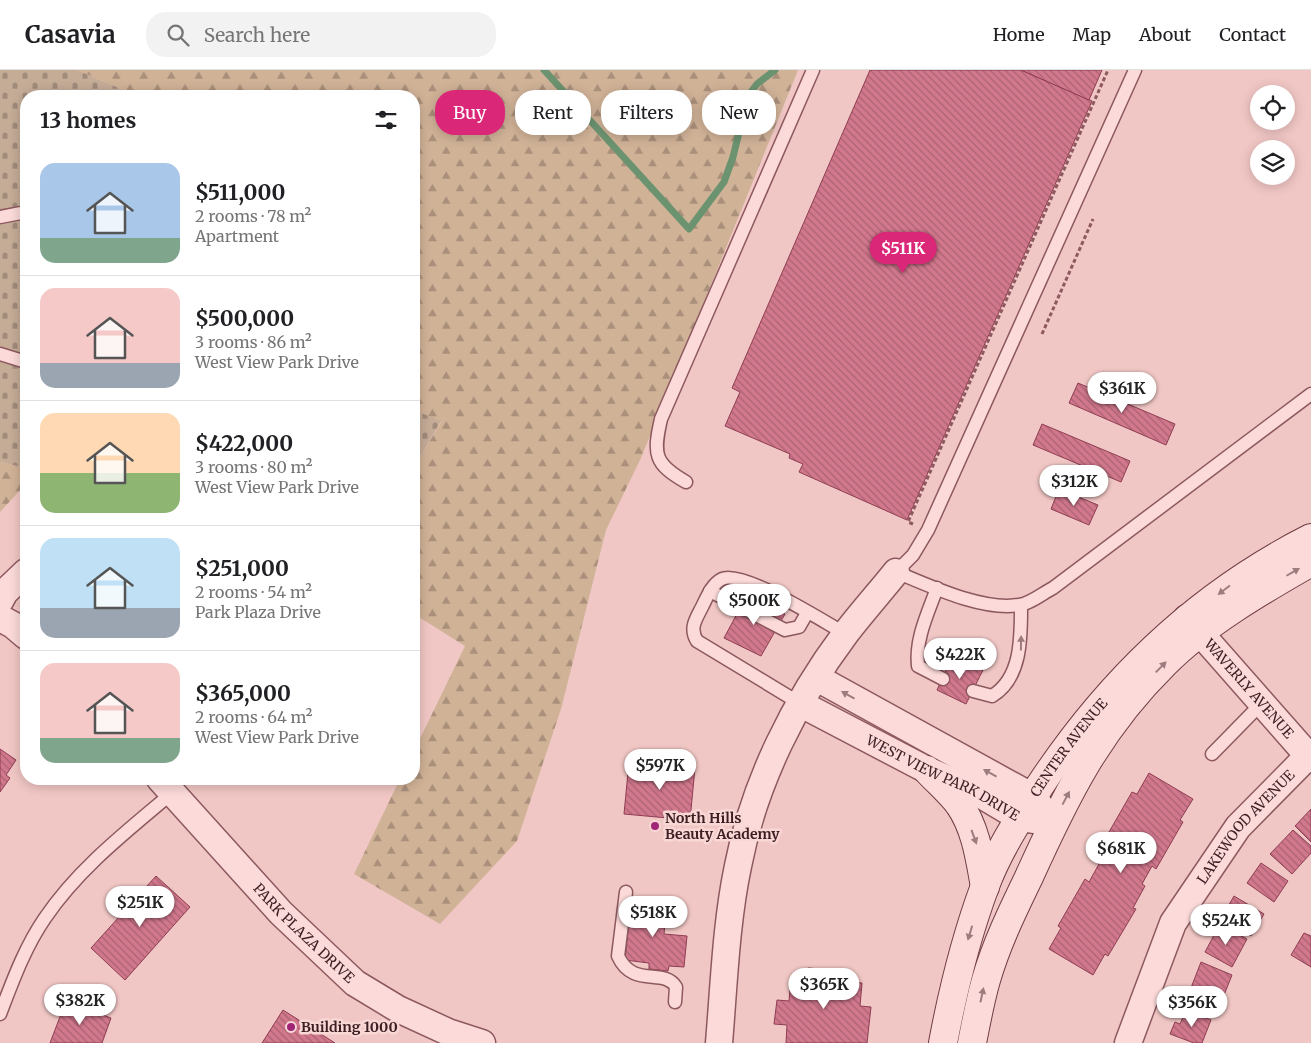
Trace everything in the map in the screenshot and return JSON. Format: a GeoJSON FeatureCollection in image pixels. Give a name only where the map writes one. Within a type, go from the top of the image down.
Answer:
{"type":"FeatureCollection","features":[{"type":"Feature","properties":{"kind":"street","name":"CENTER AVENUE"},"geometry":{"type":"LineString","coordinates":[[972,1043],[986,980],[1005,926],[1053,823],[1092,752],[1113,722],[1167,662],[1194,626],[1233,583],[1311,538]]}},
{"type":"Feature","properties":{"kind":"street","name":"CENTER AVENUE"},"geometry":{"type":"LineString","coordinates":[[943,1043],[956,982],[985,887],[998,856],[1026,807],[1077,731],[1109,694],[1194,626],[1311,562]]}},
{"type":"Feature","properties":{"kind":"street"},"geometry":{"type":"LineString","coordinates":[[719,1043],[738,863],[754,804],[778,745],[817,678],[846,634],[896,572]]}},
{"type":"Feature","properties":{"kind":"street"},"geometry":{"type":"LineString","coordinates":[[0,602],[5,592],[20,578]]}},
{"type":"Feature","properties":{"kind":"street"},"geometry":{"type":"LineString","coordinates":[[0,618],[20,631]]}},
{"type":"Feature","properties":{"kind":"street","name":"WAVERLY AVENUE"},"geometry":{"type":"LineString","coordinates":[[1194,626],[1261,704],[1310,756]]}},
{"type":"Feature","properties":{"kind":"street","name":"WEST VIEW PARK DRIVE"},"geometry":{"type":"LineString","coordinates":[[817,678],[1053,823]]}},
{"type":"Feature","properties":{"kind":"street","name":"WEST VIEW PARK DRIVE"},"geometry":{"type":"LineString","coordinates":[[802,704],[926,770],[973,790],[1026,807]]}},
{"type":"Feature","properties":{"kind":"street","name":"LAKEWOOD AVENUE"},"geometry":{"type":"LineString","coordinates":[[1128,1043],[1173,923],[1238,827],[1310,756]]}},
{"type":"Feature","properties":{"kind":"street"},"geometry":{"type":"LineString","coordinates":[[926,770],[959,805],[970,825],[978,848],[985,887]]}},
{"type":"Feature","properties":{"kind":"street","name":"PARK PLAZA DRIVE"},"geometry":{"type":"LineString","coordinates":[[166,786],[281,913],[355,983],[398,1009],[448,1032],[482,1043]]}},
{"type":"Feature","properties":{"kind":"lane"},"geometry":{"type":"LineString","coordinates":[[686,482],[669,472],[658,460],[656,442],[661,419],[814,70]]}},
{"type":"Feature","properties":{"kind":"lane"},"geometry":{"type":"LineString","coordinates":[[1135,70],[928,530],[913,555],[896,572],[976,601],[1005,606],[1021,605],[1053,588],[1311,394]]}},
{"type":"Feature","properties":{"kind":"lane"},"geometry":{"type":"LineString","coordinates":[[0,217],[20,213]]}},
{"type":"Feature","properties":{"kind":"lane"},"geometry":{"type":"LineString","coordinates":[[0,354],[20,360]]}},
{"type":"Feature","properties":{"kind":"lane"},"geometry":{"type":"LineString","coordinates":[[802,704],[696,641],[692,634],[693,624],[714,584],[723,578],[735,577],[765,588],[846,634]]}},
{"type":"Feature","properties":{"kind":"lane"},"geometry":{"type":"LineString","coordinates":[[937,588],[922,626],[917,656],[918,666],[943,679]]}},
{"type":"Feature","properties":{"kind":"lane"},"geometry":{"type":"LineString","coordinates":[[710,591],[786,630],[799,627],[807,612]]}},
{"type":"Feature","properties":{"kind":"lane"},"geometry":{"type":"LineString","coordinates":[[973,691],[992,696],[1002,690],[1020,652],[1021,605]]}},
{"type":"Feature","properties":{"kind":"lane"},"geometry":{"type":"LineString","coordinates":[[1212,754],[1261,704]]}},
{"type":"Feature","properties":{"kind":"lane"},"geometry":{"type":"LineString","coordinates":[[0,1014],[21,960],[46,918],[82,872],[166,786]]}},
{"type":"Feature","properties":{"kind":"lane"},"geometry":{"type":"LineString","coordinates":[[626,892],[618,956],[622,964],[634,974],[670,980],[676,988],[675,1002]]}},
{"type":"Feature","properties":{"kind":"path"},"geometry":{"type":"LineString","coordinates":[[928,530],[908,522],[1108,70]]}},
{"type":"Feature","properties":{"kind":"path"},"geometry":{"type":"LineString","coordinates":[[1042,334],[1093,219]]}},
{"type":"Feature","properties":{"kind":"green space"},"geometry":{"type":"Polygon","coordinates":[[[0,70],[77,70],[122,90],[20,90],[20,467],[0,462],[0,70]]]}},
{"type":"Feature","properties":{"kind":"green space"},"geometry":{"type":"Polygon","coordinates":[[[77,70],[798,70],[776,124],[776,90],[702,90],[702,135],[772,135],[641,458],[606,530],[561,709],[517,841],[440,924],[354,874],[397,785],[420,785],[420,739],[465,646],[420,618],[420,458],[441,422],[420,413],[420,90],[122,90],[77,70]]]}},
{"type":"Feature","properties":{"kind":"green space"},"geometry":{"type":"Polygon","coordinates":[[[420,412],[441,421],[420,458],[420,412]]]}},
{"type":"Feature","properties":{"kind":"green space"},"geometry":{"type":"Polygon","coordinates":[[[0,462],[20,467],[20,490],[0,512],[0,462]]]}},
{"type":"Feature","properties":{"kind":"building"},"geometry":{"type":"Polygon","coordinates":[[[870,70],[1021,70],[1092,101],[907,520],[799,472],[803,464],[789,458],[790,454],[725,426],[740,392],[732,388],[870,70]]]}},
{"type":"Feature","properties":{"kind":"building"},"geometry":{"type":"Polygon","coordinates":[[[1021,70],[1102,70],[1089,100],[1021,70]]]}},
{"type":"Feature","properties":{"kind":"building"},"geometry":{"type":"Polygon","coordinates":[[[1078,383],[1175,424],[1166,445],[1069,403],[1078,383]]]}},
{"type":"Feature","properties":{"kind":"building"},"geometry":{"type":"Polygon","coordinates":[[[1042,424],[1130,461],[1121,482],[1033,445],[1042,424]]]}},
{"type":"Feature","properties":{"kind":"building"},"geometry":{"type":"Polygon","coordinates":[[[1059,489],[1098,505],[1089,525],[1051,509],[1059,489]]]}},
{"type":"Feature","properties":{"kind":"building"},"geometry":{"type":"Polygon","coordinates":[[[747,595],[785,614],[761,656],[724,638],[747,595]]]}},
{"type":"Feature","properties":{"kind":"building"},"geometry":{"type":"Polygon","coordinates":[[[952,656],[983,670],[966,704],[937,690],[952,656]]]}},
{"type":"Feature","properties":{"kind":"building"},"geometry":{"type":"Polygon","coordinates":[[[0,749],[16,760],[6,775],[10,778],[0,792],[0,749]]]}},
{"type":"Feature","properties":{"kind":"building"},"geometry":{"type":"Polygon","coordinates":[[[629,762],[695,768],[690,820],[624,814],[629,762]]]}},
{"type":"Feature","properties":{"kind":"building"},"geometry":{"type":"Polygon","coordinates":[[[1149,773],[1193,799],[1180,820],[1183,822],[1156,869],[1152,866],[1142,884],[1145,886],[1133,908],[1136,909],[1108,956],[1105,954],[1093,975],[1049,949],[1061,928],[1058,926],[1085,879],[1089,882],[1099,864],[1096,862],[1108,841],[1105,839],[1132,792],[1137,794],[1149,773]]]}},
{"type":"Feature","properties":{"kind":"building"},"geometry":{"type":"Polygon","coordinates":[[[1311,809],[1311,842],[1295,826],[1311,809]]]}},
{"type":"Feature","properties":{"kind":"building"},"geometry":{"type":"Polygon","coordinates":[[[1293,830],[1311,846],[1311,853],[1292,874],[1270,854],[1293,830]]]}},
{"type":"Feature","properties":{"kind":"building"},"geometry":{"type":"Polygon","coordinates":[[[1261,863],[1288,881],[1274,902],[1247,883],[1261,863]]]}},
{"type":"Feature","properties":{"kind":"building"},"geometry":{"type":"Polygon","coordinates":[[[156,876],[190,907],[125,980],[91,948],[156,876]]]}},
{"type":"Feature","properties":{"kind":"building"},"geometry":{"type":"Polygon","coordinates":[[[1234,896],[1264,914],[1251,936],[1221,919],[1234,896]]]}},
{"type":"Feature","properties":{"kind":"building"},"geometry":{"type":"Polygon","coordinates":[[[631,902],[667,905],[664,934],[687,936],[684,967],[669,966],[668,971],[649,969],[649,963],[625,960],[631,902]]]}},
{"type":"Feature","properties":{"kind":"building"},"geometry":{"type":"Polygon","coordinates":[[[1220,924],[1247,939],[1232,967],[1205,952],[1220,924]]]}},
{"type":"Feature","properties":{"kind":"building"},"geometry":{"type":"Polygon","coordinates":[[[1304,933],[1311,936],[1311,967],[1291,955],[1304,933]]]}},
{"type":"Feature","properties":{"kind":"building"},"geometry":{"type":"Polygon","coordinates":[[[1201,962],[1232,975],[1220,1005],[1189,993],[1201,962]]]}},
{"type":"Feature","properties":{"kind":"building"},"geometry":{"type":"Polygon","coordinates":[[[808,968],[832,970],[831,980],[862,983],[860,1006],[871,1007],[867,1043],[786,1043],[787,1025],[774,1024],[777,1000],[789,1001],[791,978],[795,974],[804,975],[808,968]]]}},
{"type":"Feature","properties":{"kind":"building"},"geometry":{"type":"Polygon","coordinates":[[[66,1001],[111,1018],[102,1043],[50,1043],[66,1001]]]}},
{"type":"Feature","properties":{"kind":"building","name":"Building 1000"},"geometry":{"type":"Polygon","coordinates":[[[283,1010],[335,1043],[262,1043],[283,1010]]]}},
{"type":"Feature","properties":{"kind":"building"},"geometry":{"type":"Polygon","coordinates":[[[1186,1010],[1211,1020],[1202,1043],[1194,1043],[1170,1034],[1175,1022],[1180,1024],[1186,1010]]]}},
{"type":"Feature","properties":{"kind":"waterway"},"geometry":{"type":"LineString","coordinates":[[544,70],[689,229],[724,182],[733,157],[748,96],[757,84],[775,70]]}},
{"type":"Feature","properties":{"kind":"place","name":"North Hills Beauty Academy"},"geometry":{"type":"Point","coordinates":[655,826]}},
{"type":"Feature","properties":{"kind":"place","name":"Building 1000"},"geometry":{"type":"Point","coordinates":[291,1027]}}]}
